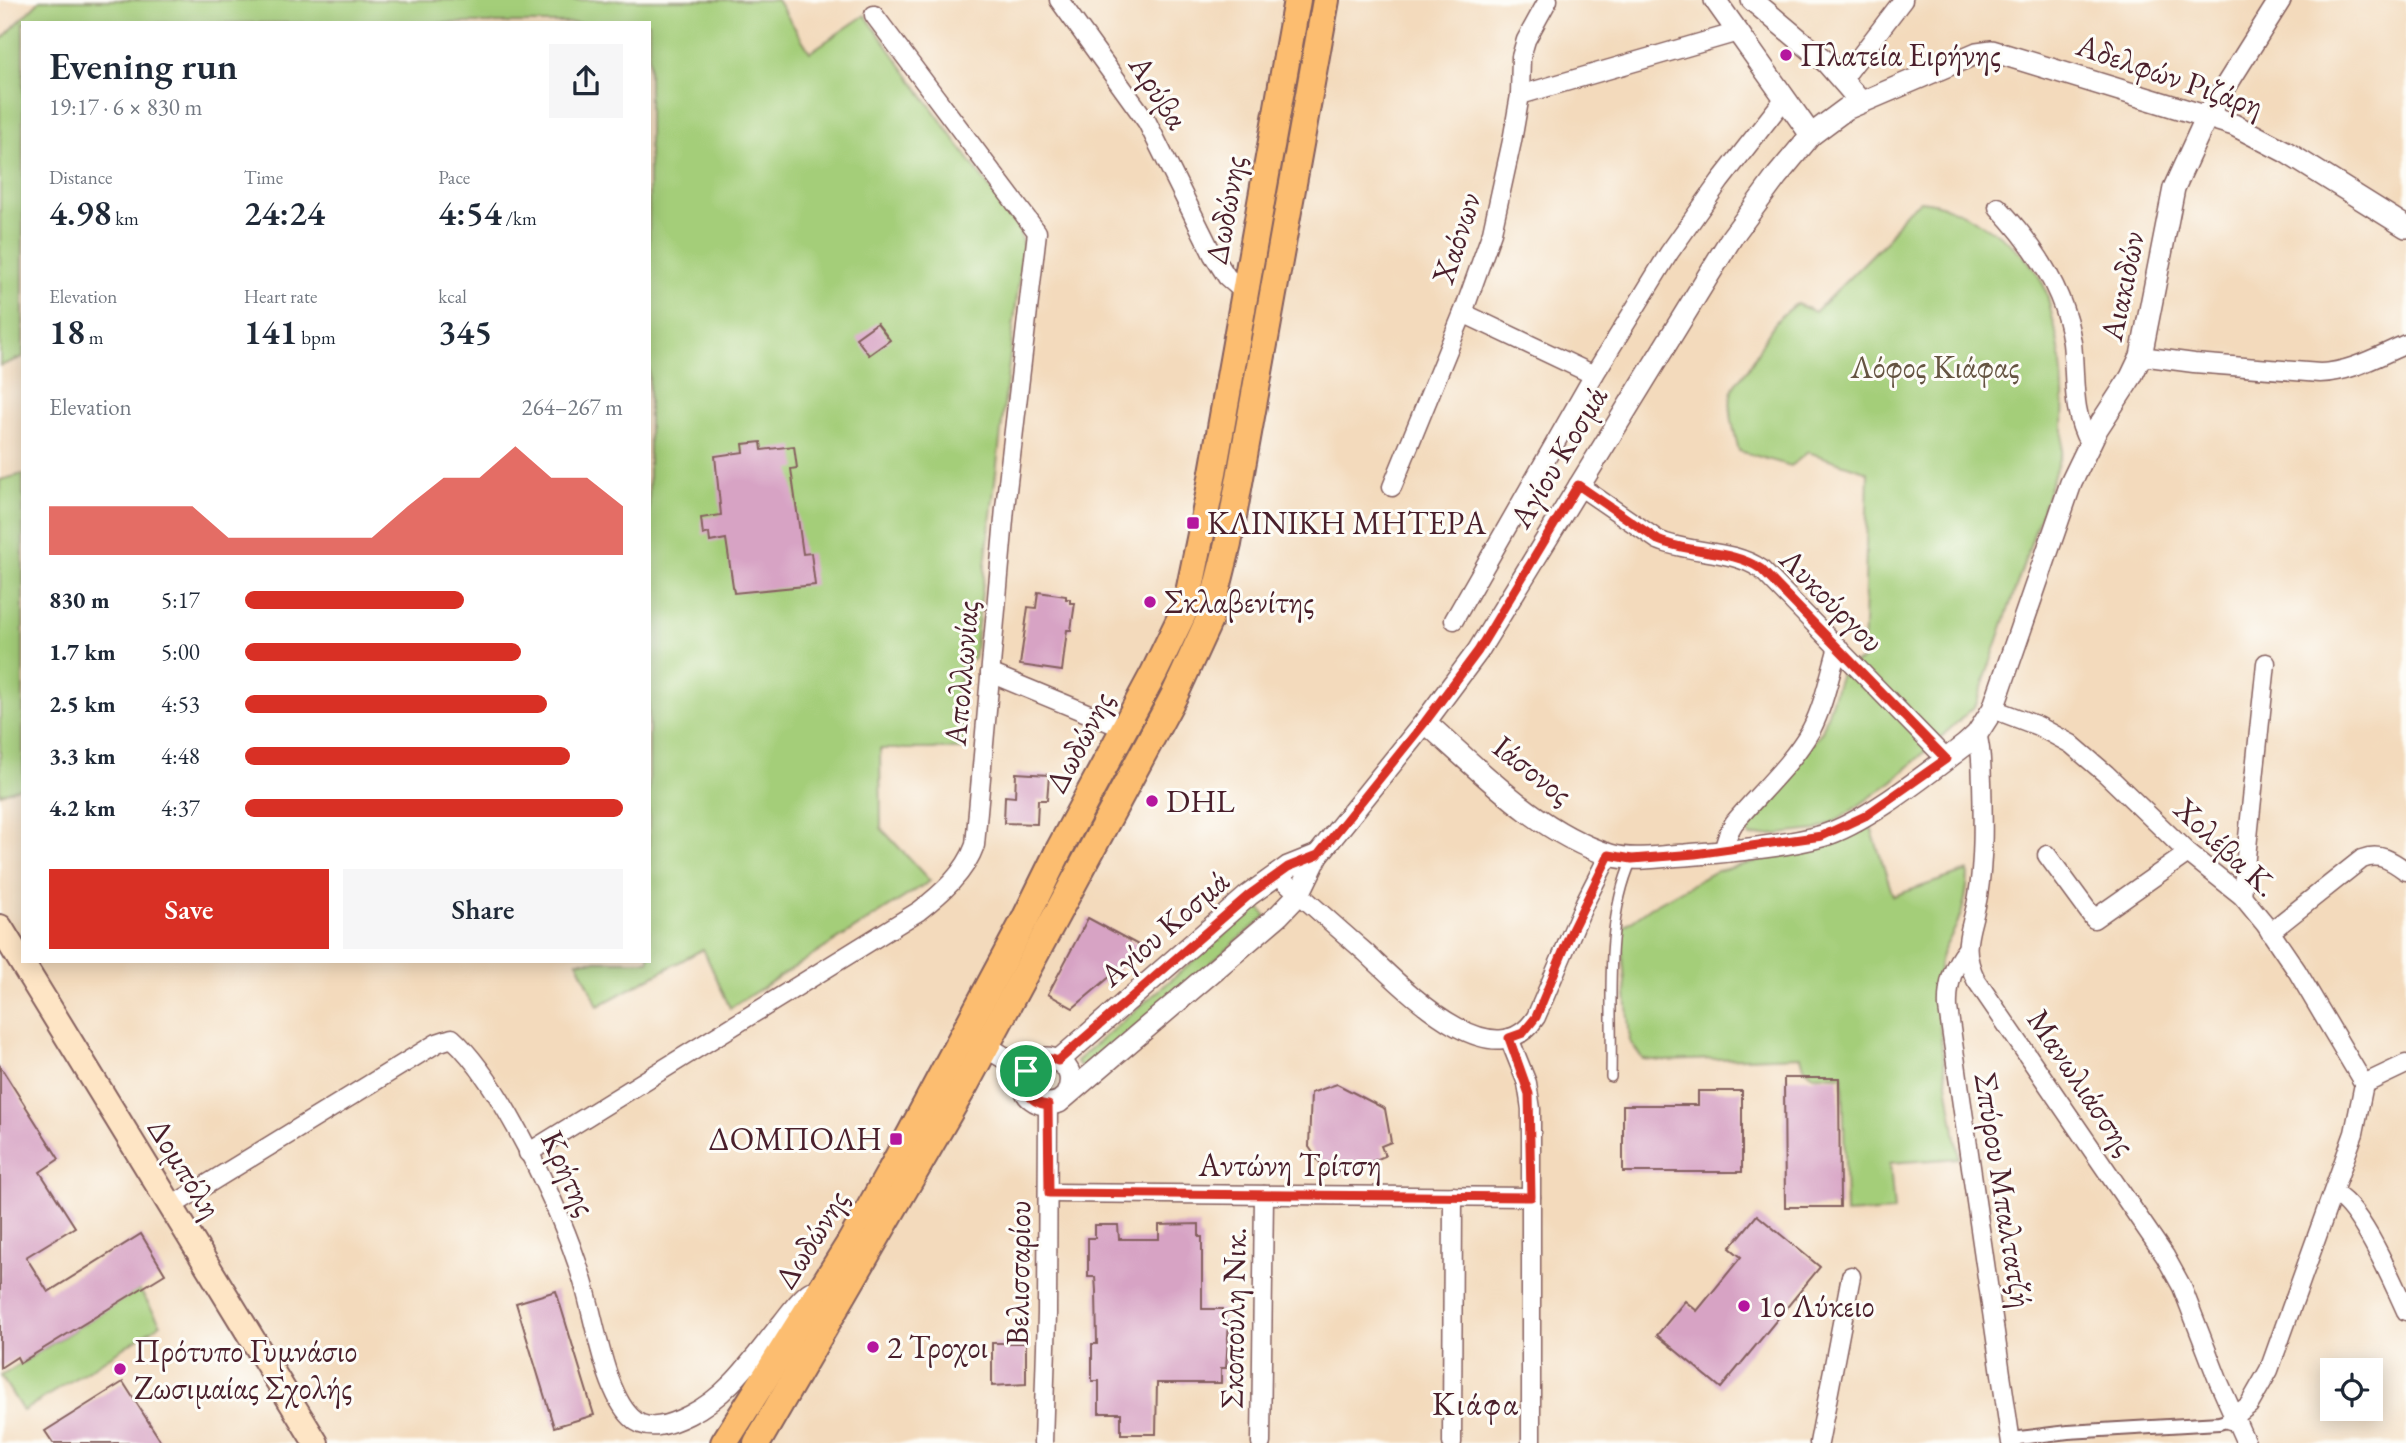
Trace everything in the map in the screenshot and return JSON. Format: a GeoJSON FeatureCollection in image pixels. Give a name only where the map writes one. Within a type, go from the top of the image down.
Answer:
{"type":"FeatureCollection","features":[{"type":"Feature","properties":{"kind":"main road","name":"Δωδώνης"},"geometry":{"type":"LineString","coordinates":[[722,1439],[823,1285],[976,1040],[1124,728],[1167,649],[1191,594],[1297,0]]}},
{"type":"Feature","properties":{"kind":"main road","name":"Δωδώνης"},"geometry":{"type":"LineString","coordinates":[[757,1443],[976,1040],[1184,676],[1209,620],[1228,544],[1326,0]]}},
{"type":"Feature","properties":{"kind":"main road","name":"Δομπόλη"},"geometry":{"type":"LineString","coordinates":[[0,927],[21,962]]}},
{"type":"Feature","properties":{"kind":"main road","name":"Δομπόλη"},"geometry":{"type":"LineString","coordinates":[[22,963],[316,1443]]}},
{"type":"Feature","properties":{"kind":"street","name":"Αρύβα"},"geometry":{"type":"LineString","coordinates":[[1059,0],[1147,122],[1213,255],[1227,277],[1244,292]]}},
{"type":"Feature","properties":{"kind":"street","name":"Χαόνων"},"geometry":{"type":"LineString","coordinates":[[1392,487],[1463,313],[1492,232],[1520,95],[1521,57],[1526,40],[1548,0]]}},
{"type":"Feature","properties":{"kind":"street"},"geometry":{"type":"LineString","coordinates":[[1715,0],[1811,135]]}},
{"type":"Feature","properties":{"kind":"street"},"geometry":{"type":"LineString","coordinates":[[1752,0],[1827,63],[1861,102]]}},
{"type":"Feature","properties":{"kind":"street"},"geometry":{"type":"LineString","coordinates":[[1842,80],[1903,0]]}},
{"type":"Feature","properties":{"kind":"street","name":"Αιακιδών"},"geometry":{"type":"LineString","coordinates":[[1723,851],[1801,840],[1832,832],[1875,809],[1977,734],[1993,709],[2071,483],[2109,408],[2131,377],[2141,356],[2174,188],[2207,116],[2280,0]]}},
{"type":"Feature","properties":{"kind":"street","name":"Απολλωνίας"},"geometry":{"type":"LineString","coordinates":[[528,1153],[919,911],[952,881],[966,864],[975,845],[1005,508],[1037,232],[874,15]]}},
{"type":"Feature","properties":{"kind":"street"},"geometry":{"type":"LineString","coordinates":[[1520,95],[1738,32]]}},
{"type":"Feature","properties":{"kind":"street","name":"Αδελφών Ριζάρη"},"geometry":{"type":"LineString","coordinates":[[1861,102],[1977,53],[1992,51],[2207,116],[2253,134],[2406,227]]}},
{"type":"Feature","properties":{"kind":"street"},"geometry":{"type":"LineString","coordinates":[[1454,620],[1594,375],[1669,253],[1720,181],[1785,98]]}},
{"type":"Feature","properties":{"kind":"street","name":"Αγίου Κοσμά"},"geometry":{"type":"LineString","coordinates":[[1067,1094],[1141,1034],[1279,915],[1299,894],[1318,855],[1425,722],[1478,651],[1732,237],[1811,135],[1829,120],[1861,102]]}},
{"type":"Feature","properties":{"kind":"street"},"geometry":{"type":"LineString","coordinates":[[1998,206],[2034,252],[2061,303],[2072,344],[2077,413],[2090,443]]}},
{"type":"Feature","properties":{"kind":"street"},"geometry":{"type":"LineString","coordinates":[[1463,313],[1594,375]]}},
{"type":"Feature","properties":{"kind":"street"},"geometry":{"type":"LineString","coordinates":[[2141,356],[2194,363],[2335,373],[2406,344]]}},
{"type":"Feature","properties":{"kind":"street","name":"Λυκούργου"},"geometry":{"type":"LineString","coordinates":[[1578,485],[1658,540],[1672,546],[1735,558],[1755,565],[1946,759]]}},
{"type":"Feature","properties":{"kind":"street"},"geometry":{"type":"LineString","coordinates":[[1723,851],[1734,823],[1788,762],[1810,731],[1822,704],[1838,647]]}},
{"type":"Feature","properties":{"kind":"street"},"geometry":{"type":"LineString","coordinates":[[2242,896],[2266,663]]}},
{"type":"Feature","properties":{"kind":"street"},"geometry":{"type":"LineString","coordinates":[[990,673],[1124,728]]}},
{"type":"Feature","properties":{"kind":"street","name":"Χολέβα Κ."},"geometry":{"type":"LineString","coordinates":[[1993,709],[2038,726],[2071,744],[2099,767],[2188,853],[2242,896],[2297,971],[2364,1084]]}},
{"type":"Feature","properties":{"kind":"street","name":"Ιάσονος"},"geometry":{"type":"LineString","coordinates":[[1425,722],[1538,818],[1609,855],[1632,859],[1723,851]]}},
{"type":"Feature","properties":{"kind":"street"},"geometry":{"type":"LineString","coordinates":[[1966,950],[1978,895],[1983,839],[1981,757],[1977,734]]}},
{"type":"Feature","properties":{"kind":"street"},"geometry":{"type":"LineString","coordinates":[[2047,855],[2094,919],[2188,853]]}},
{"type":"Feature","properties":{"kind":"street","name":"Αγίου Κοσμά"},"geometry":{"type":"LineString","coordinates":[[1058,1061],[1249,895],[1277,874],[1318,855]]}},
{"type":"Feature","properties":{"kind":"street"},"geometry":{"type":"LineString","coordinates":[[1277,874],[1438,1017],[1475,1036],[1509,1038],[1523,1033],[1536,1017],[1572,930],[1609,855]]}},
{"type":"Feature","properties":{"kind":"street"},"geometry":{"type":"LineString","coordinates":[[2270,932],[2362,859],[2369,856],[2383,857],[2406,871]]}},
{"type":"Feature","properties":{"kind":"street","name":"Μανωλιάσσης"},"geometry":{"type":"LineString","coordinates":[[1966,950],[1968,963],[1976,980],[2165,1256],[2182,1287],[2232,1418],[2246,1443]]}},
{"type":"Feature","properties":{"kind":"street","name":"Σπύρου Μπαλτατζή"},"geometry":{"type":"LineString","coordinates":[[1966,950],[1955,965],[1950,982],[1948,1008],[2011,1441]]}},
{"type":"Feature","properties":{"kind":"street","name":"Κρήτης"},"geometry":{"type":"LineString","coordinates":[[170,1207],[444,1039],[452,1038],[479,1070],[528,1153],[555,1210],[581,1275],[614,1391],[628,1415],[642,1424],[660,1426],[691,1414],[719,1396],[805,1293],[823,1285]]}},
{"type":"Feature","properties":{"kind":"street"},"geometry":{"type":"LineString","coordinates":[[1509,1038],[1529,1094],[1531,1443]]}},
{"type":"Feature","properties":{"kind":"street"},"geometry":{"type":"LineString","coordinates":[[976,1040],[1026,1071]]}},
{"type":"Feature","properties":{"kind":"street"},"geometry":{"type":"LineString","coordinates":[[1042,1059],[1058,1061],[1066,1067],[1070,1077],[1067,1094],[1048,1105],[1036,1102],[1027,1094],[1024,1083],[1026,1071],[1032,1063],[1042,1059]]}},
{"type":"Feature","properties":{"kind":"street"},"geometry":{"type":"LineString","coordinates":[[2011,1441],[2060,1432],[2219,1423],[2232,1418],[2249,1405],[2261,1387],[2333,1194],[2357,1124],[2364,1084],[2406,1064]]}},
{"type":"Feature","properties":{"kind":"street","name":"Βελισσαρίου"},"geometry":{"type":"LineString","coordinates":[[1042,1443],[1049,1193],[1048,1105]]}},
{"type":"Feature","properties":{"kind":"street","name":"Αντώνη Τρίτση"},"geometry":{"type":"LineString","coordinates":[[1049,1193],[1531,1197]]}},
{"type":"Feature","properties":{"kind":"street"},"geometry":{"type":"LineString","coordinates":[[2333,1194],[2344,1200],[2364,1228],[2406,1311]]}},
{"type":"Feature","properties":{"kind":"street","name":"Σκοπούλη Νικ."},"geometry":{"type":"LineString","coordinates":[[1261,1443],[1264,1195]]}},
{"type":"Feature","properties":{"kind":"street"},"geometry":{"type":"LineString","coordinates":[[1452,1443],[1453,1196]]}},
{"type":"Feature","properties":{"kind":"street"},"geometry":{"type":"LineString","coordinates":[[1819,1443],[1852,1276]]}},
{"type":"Feature","properties":{"kind":"lane"},"geometry":{"type":"LineString","coordinates":[[1611,1077],[1614,927],[1621,890],[1632,859]]}},
{"type":"Feature","properties":{"kind":"green space"},"geometry":{"type":"Polygon","coordinates":[[[40,0],[777,0],[810,52],[865,15],[1019,229],[1023,246],[974,658],[960,666],[965,749],[880,749],[881,828],[930,881],[730,1008],[703,949],[598,1006],[578,963],[651,963],[651,21],[21,21],[21,358],[0,366],[0,41],[40,0]]]}},
{"type":"Feature","properties":{"kind":"green space","name":"Λόφος Κιάφας"},"geometry":{"type":"Polygon","coordinates":[[[1920,201],[1952,209],[1990,229],[2009,242],[2033,266],[2039,276],[2047,296],[2061,364],[2062,451],[1976,705],[1893,781],[1841,818],[1817,830],[1750,837],[1743,820],[1781,785],[1822,731],[1843,667],[1863,660],[1868,472],[1808,452],[1791,466],[1739,451],[1731,413],[1732,391],[1780,317],[1797,304],[1815,312],[1885,242],[1904,214],[1920,201]]]}},
{"type":"Feature","properties":{"kind":"green space"},"geometry":{"type":"Polygon","coordinates":[[[21,475],[21,787],[0,794],[0,480],[21,475]]]}},
{"type":"Feature","properties":{"kind":"green space"},"geometry":{"type":"Polygon","coordinates":[[[1870,824],[1893,896],[1968,871],[1962,911],[1940,962],[1938,992],[1941,1039],[1959,1158],[1890,1163],[1894,1211],[1846,1214],[1843,1076],[1813,1075],[1804,1067],[1801,1056],[1663,1061],[1643,1059],[1630,1042],[1622,946],[1623,927],[1651,907],[1714,872],[1795,852],[1870,824]]]}},
{"type":"Feature","properties":{"kind":"green space"},"geometry":{"type":"Polygon","coordinates":[[[1258,906],[1266,916],[1085,1071],[1076,1061],[1258,906]]]}},
{"type":"Feature","properties":{"kind":"green space"},"geometry":{"type":"Polygon","coordinates":[[[139,1289],[161,1324],[23,1411],[1,1376],[139,1289]]]}},
{"type":"Feature","properties":{"kind":"building"},"geometry":{"type":"Polygon","coordinates":[[[877,323],[890,340],[869,355],[856,338],[877,323]]]}},
{"type":"Feature","properties":{"kind":"building"},"geometry":{"type":"Polygon","coordinates":[[[761,442],[762,450],[794,446],[797,468],[791,469],[803,554],[811,553],[815,585],[734,593],[726,539],[710,542],[709,533],[703,535],[701,518],[721,515],[715,456],[744,452],[743,444],[761,442]]]}},
{"type":"Feature","properties":{"kind":"building"},"geometry":{"type":"Polygon","coordinates":[[[1038,592],[1066,596],[1070,603],[1075,603],[1071,630],[1067,630],[1062,671],[1020,665],[1028,607],[1036,608],[1038,592]]]}},
{"type":"Feature","properties":{"kind":"building"},"geometry":{"type":"Polygon","coordinates":[[[1016,773],[1049,775],[1047,800],[1038,800],[1037,824],[1004,823],[1005,796],[1015,797],[1016,773]]]}},
{"type":"Feature","properties":{"kind":"building"},"geometry":{"type":"Polygon","coordinates":[[[1088,918],[1144,948],[1073,1008],[1048,994],[1088,918]]]}},
{"type":"Feature","properties":{"kind":"building"},"geometry":{"type":"Polygon","coordinates":[[[0,1066],[59,1159],[40,1172],[75,1227],[26,1257],[48,1292],[141,1234],[165,1274],[20,1363],[17,1357],[0,1368],[0,1066]]]}},
{"type":"Feature","properties":{"kind":"building"},"geometry":{"type":"Polygon","coordinates":[[[1784,1078],[1839,1078],[1840,1207],[1785,1207],[1784,1078]]]}},
{"type":"Feature","properties":{"kind":"building"},"geometry":{"type":"Polygon","coordinates":[[[1337,1084],[1385,1109],[1391,1142],[1381,1146],[1385,1156],[1340,1175],[1336,1167],[1327,1173],[1309,1147],[1311,1093],[1337,1084]]]}},
{"type":"Feature","properties":{"kind":"building"},"geometry":{"type":"Polygon","coordinates":[[[1698,1091],[1742,1091],[1742,1172],[1623,1172],[1623,1105],[1698,1105],[1698,1091]]]}},
{"type":"Feature","properties":{"kind":"building","name":"1ο Λύκειο"},"geometry":{"type":"Polygon","coordinates":[[[1757,1215],[1820,1267],[1721,1388],[1657,1335],[1685,1301],[1697,1311],[1741,1257],[1730,1248],[1757,1215]]]}},
{"type":"Feature","properties":{"kind":"building"},"geometry":{"type":"Polygon","coordinates":[[[1199,1224],[1199,1237],[1202,1237],[1202,1309],[1223,1309],[1223,1321],[1229,1321],[1226,1368],[1221,1368],[1221,1383],[1157,1383],[1156,1434],[1121,1434],[1121,1413],[1099,1413],[1099,1381],[1092,1381],[1092,1344],[1097,1344],[1096,1291],[1095,1277],[1088,1277],[1088,1238],[1095,1238],[1095,1225],[1118,1225],[1119,1239],[1159,1239],[1159,1225],[1199,1224]]]}},
{"type":"Feature","properties":{"kind":"building"},"geometry":{"type":"Polygon","coordinates":[[[556,1291],[594,1415],[554,1427],[516,1303],[556,1291]]]}},
{"type":"Feature","properties":{"kind":"building"},"geometry":{"type":"Polygon","coordinates":[[[992,1343],[1026,1343],[1026,1384],[992,1386],[992,1343]]]}},
{"type":"Feature","properties":{"kind":"building"},"geometry":{"type":"Polygon","coordinates":[[[123,1382],[162,1443],[53,1443],[45,1431],[123,1382]]]}},
{"type":"Feature","properties":{"kind":"place","name":"Πλατεία Ειρήνης"},"geometry":{"type":"Point","coordinates":[1786,55]}},
{"type":"Feature","properties":{"kind":"place","name":"ΚΛΙΝΙΚΗ ΜΗΤΕΡΑ"},"geometry":{"type":"Point","coordinates":[1193,523]}},
{"type":"Feature","properties":{"kind":"place","name":"Σκλαβενίτης"},"geometry":{"type":"Point","coordinates":[1150,602]}},
{"type":"Feature","properties":{"kind":"place","name":"DHL"},"geometry":{"type":"Point","coordinates":[1152,801]}},
{"type":"Feature","properties":{"kind":"place","name":"ΔΟΜΠΟΛΗ"},"geometry":{"type":"Point","coordinates":[896,1139]}},
{"type":"Feature","properties":{"kind":"place","name":"1ο Λύκειο"},"geometry":{"type":"Point","coordinates":[1744,1306]}},
{"type":"Feature","properties":{"kind":"place","name":"2 Τροχοι"},"geometry":{"type":"Point","coordinates":[873,1347]}},
{"type":"Feature","properties":{"kind":"place","name":"Πρότυπο Γυμνάσιο Ζωσιμαίας Σχολής"},"geometry":{"type":"Point","coordinates":[120,1369]}},
{"type":"Feature","properties":{"kind":"district","name":"Κιάφα"},"geometry":{"type":"Point","coordinates":[1476,1403]}},
{"type":"Feature","properties":{"kind":"route"},"geometry":{"type":"LineString","coordinates":[[1578,485],[1658,540],[1672,546],[1745,561],[1761,569],[1946,759],[1865,816],[1822,836],[1695,854],[1632,859],[1609,855],[1572,930],[1536,1017],[1523,1033],[1509,1038],[1529,1094],[1531,1197],[1049,1193],[1048,1105],[1036,1102],[1027,1094],[1024,1083],[1026,1071],[1037,1060],[1047,1058],[1058,1061],[1249,895],[1288,867],[1318,855],[1425,722],[1478,651],[1578,485]]}}]}
